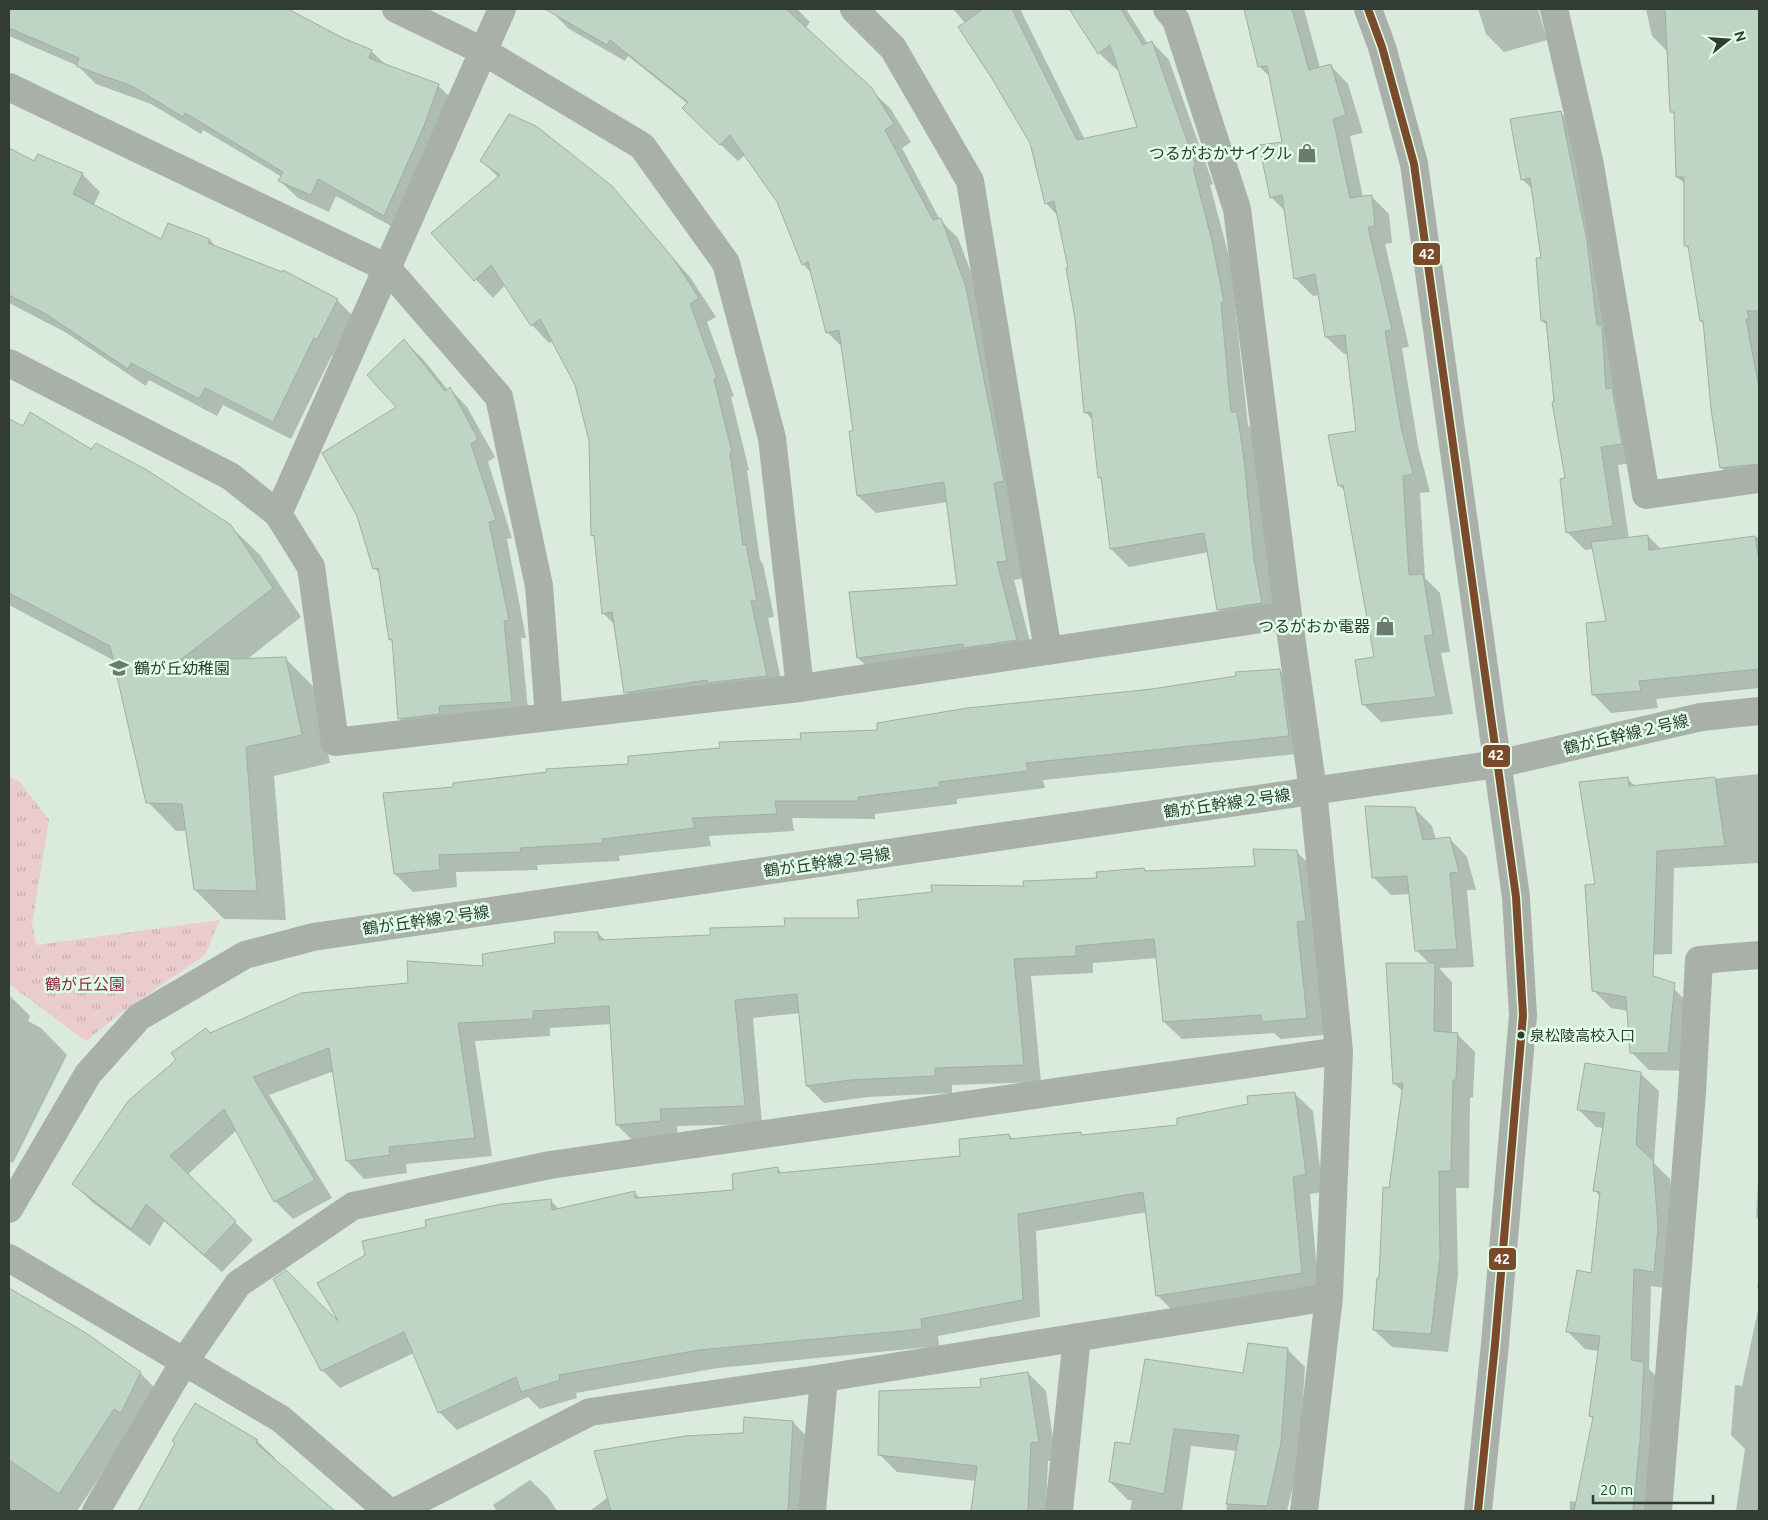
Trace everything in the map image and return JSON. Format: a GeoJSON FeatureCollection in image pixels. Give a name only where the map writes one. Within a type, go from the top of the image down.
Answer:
{"type":"FeatureCollection","features":[{"type":"Feature","properties":{"kind":"street"},"geometry":{"type":"LineString","coordinates":[[396,9],[483,51],[642,146],[726,263],[772,438],[800,688]]}},
{"type":"Feature","properties":{"kind":"street"},"geometry":{"type":"LineString","coordinates":[[278,514],[502,9]]}},
{"type":"Feature","properties":{"kind":"street"},"geometry":{"type":"LineString","coordinates":[[854,9],[893,48],[970,181],[1048,651]]}},
{"type":"Feature","properties":{"kind":"street"},"geometry":{"type":"LineString","coordinates":[[1167,9],[1176,20],[1238,209],[1288,615],[1313,790],[1339,1051],[1329,1297],[1304,1511]]}},
{"type":"Feature","properties":{"kind":"street"},"geometry":{"type":"LineString","coordinates":[[1368,9],[1382,47],[1414,164],[1516,897],[1523,1015],[1495,1344],[1478,1511]]}},
{"type":"Feature","properties":{"kind":"street"},"geometry":{"type":"LineString","coordinates":[[1554,9],[1590,165],[1646,495],[1759,479]]}},
{"type":"Feature","properties":{"kind":"street"},"geometry":{"type":"LineString","coordinates":[[9,87],[387,268],[499,397],[539,586],[549,717]]}},
{"type":"Feature","properties":{"kind":"street"},"geometry":{"type":"LineString","coordinates":[[9,363],[230,476],[278,514],[311,567],[335,742],[800,688],[1288,615]]}},
{"type":"Feature","properties":{"kind":"street","name":"鶴が丘幹線２号線"},"geometry":{"type":"LineString","coordinates":[[9,1209],[88,1074],[139,1017],[245,955],[312,937],[1497,764],[1700,717],[1759,711]]}},
{"type":"Feature","properties":{"kind":"street"},"geometry":{"type":"LineString","coordinates":[[1658,1511],[1692,1093],[1699,960],[1759,955]]}},
{"type":"Feature","properties":{"kind":"street"},"geometry":{"type":"LineString","coordinates":[[96,1511],[184,1362],[238,1284],[354,1206],[550,1165],[1339,1051]]}},
{"type":"Feature","properties":{"kind":"street"},"geometry":{"type":"LineString","coordinates":[[9,1258],[281,1419],[388,1511]]}},
{"type":"Feature","properties":{"kind":"street"},"geometry":{"type":"LineString","coordinates":[[397,1511],[590,1412],[824,1378],[1329,1297]]}},
{"type":"Feature","properties":{"kind":"street"},"geometry":{"type":"LineString","coordinates":[[1059,1511],[1077,1337]]}},
{"type":"Feature","properties":{"kind":"street"},"geometry":{"type":"LineString","coordinates":[[812,1511],[824,1378]]}},
{"type":"Feature","properties":{"kind":"green space","name":"鶴が丘公園"},"geometry":{"type":"Polygon","coordinates":[[[9,777],[19,781],[49,820],[32,924],[36,945],[220,920],[205,955],[122,1012],[86,1041],[9,984],[9,777]]]}},
{"type":"Feature","properties":{"kind":"building"},"geometry":{"type":"Polygon","coordinates":[[[9,9],[288,9],[343,38],[372,50],[369,58],[439,84],[424,126],[384,216],[318,179],[311,195],[278,181],[283,172],[185,113],[183,117],[132,86],[76,66],[79,58],[9,28],[9,9]]]}},
{"type":"Feature","properties":{"kind":"building"},"geometry":{"type":"Polygon","coordinates":[[[545,9],[786,9],[872,88],[894,124],[885,130],[933,220],[941,218],[966,287],[1004,481],[994,483],[1007,561],[997,562],[1017,640],[964,648],[963,644],[857,658],[849,592],[957,585],[944,482],[857,496],[849,431],[853,431],[839,330],[826,333],[808,262],[802,265],[777,202],[730,135],[720,145],[682,108],[688,102],[610,40],[607,45],[545,9]]]}},
{"type":"Feature","properties":{"kind":"building"},"geometry":{"type":"Polygon","coordinates":[[[983,9],[1012,9],[1077,140],[1137,127],[1110,45],[1098,54],[1069,9],[1121,9],[1143,45],[1152,41],[1196,166],[1193,167],[1212,241],[1224,302],[1221,303],[1231,412],[1237,412],[1244,459],[1254,559],[1262,603],[1217,610],[1204,533],[1110,549],[1101,477],[1098,478],[1091,412],[1084,413],[1075,319],[1066,268],[1068,268],[1054,201],[1045,204],[1030,143],[991,77],[958,27],[983,9]]]}},
{"type":"Feature","properties":{"kind":"building"},"geometry":{"type":"Polygon","coordinates":[[[1244,9],[1292,9],[1309,70],[1331,64],[1346,115],[1333,119],[1350,198],[1372,195],[1375,226],[1368,227],[1392,330],[1385,331],[1401,427],[1413,474],[1403,476],[1409,575],[1423,574],[1433,635],[1424,636],[1436,697],[1362,705],[1355,660],[1374,657],[1343,485],[1338,486],[1328,435],[1356,431],[1345,335],[1325,337],[1315,274],[1294,279],[1282,195],[1270,198],[1259,145],[1282,142],[1267,66],[1258,67],[1244,9]]]}},
{"type":"Feature","properties":{"kind":"building"},"geometry":{"type":"Polygon","coordinates":[[[1665,9],[1759,9],[1759,311],[1747,311],[1749,319],[1746,319],[1759,388],[1759,464],[1720,468],[1711,409],[1703,321],[1700,321],[1688,246],[1684,246],[1684,177],[1676,177],[1674,112],[1670,112],[1665,9]]]}},
{"type":"Feature","properties":{"kind":"building"},"geometry":{"type":"Polygon","coordinates":[[[1561,111],[1587,241],[1597,325],[1602,327],[1606,389],[1612,388],[1622,444],[1601,447],[1613,526],[1566,533],[1560,479],[1565,478],[1552,402],[1554,402],[1546,321],[1541,321],[1536,258],[1541,258],[1530,178],[1521,180],[1510,119],[1561,111]]]}},
{"type":"Feature","properties":{"kind":"building"},"geometry":{"type":"Polygon","coordinates":[[[509,114],[536,126],[612,186],[673,258],[699,298],[690,304],[717,378],[714,379],[732,452],[730,453],[743,545],[746,544],[757,600],[751,601],[767,676],[707,683],[707,680],[624,693],[612,612],[602,614],[594,535],[591,536],[589,441],[575,385],[540,319],[531,326],[491,265],[474,281],[431,233],[500,175],[480,161],[509,114]]]}},
{"type":"Feature","properties":{"kind":"building"},"geometry":{"type":"Polygon","coordinates":[[[9,148],[34,161],[38,154],[83,173],[73,194],[161,239],[168,223],[210,239],[208,243],[282,272],[283,270],[338,299],[317,340],[314,338],[273,422],[205,388],[199,399],[131,363],[128,369],[46,314],[9,295],[9,148]]]}},
{"type":"Feature","properties":{"kind":"building"},"geometry":{"type":"Polygon","coordinates":[[[404,339],[445,391],[450,387],[478,439],[471,444],[496,520],[489,522],[509,620],[504,621],[512,702],[439,706],[440,714],[398,719],[392,639],[389,640],[378,568],[373,569],[357,516],[322,453],[396,407],[367,375],[404,339]]]}},
{"type":"Feature","properties":{"kind":"building"},"geometry":{"type":"Polygon","coordinates":[[[30,412],[91,449],[96,443],[147,470],[231,525],[273,588],[179,661],[286,657],[302,735],[246,747],[257,891],[194,890],[182,804],[146,803],[110,646],[9,593],[9,419],[23,426],[30,412]]]}},
{"type":"Feature","properties":{"kind":"building"},"geometry":{"type":"Polygon","coordinates":[[[1648,535],[1649,550],[1755,536],[1759,560],[1759,669],[1639,681],[1641,691],[1592,695],[1586,623],[1606,621],[1591,542],[1648,535]]]}},
{"type":"Feature","properties":{"kind":"building"},"geometry":{"type":"Polygon","coordinates":[[[1280,669],[1289,736],[1026,763],[1028,771],[939,782],[940,787],[858,797],[858,801],[775,801],[777,814],[692,818],[695,828],[602,839],[603,843],[520,848],[521,852],[439,855],[440,870],[394,874],[383,793],[453,787],[453,783],[547,772],[546,769],[628,764],[628,756],[720,748],[719,742],[801,739],[800,733],[877,730],[877,723],[968,708],[1152,689],[1236,676],[1235,672],[1280,669]]]}},
{"type":"Feature","properties":{"kind":"building"},"geometry":{"type":"Polygon","coordinates":[[[1628,777],[1629,786],[1715,777],[1725,846],[1657,851],[1653,976],[1675,983],[1668,1053],[1630,1053],[1626,997],[1592,991],[1585,885],[1595,884],[1579,782],[1628,777]]]}},
{"type":"Feature","properties":{"kind":"building"},"geometry":{"type":"Polygon","coordinates":[[[1365,806],[1415,807],[1423,840],[1450,837],[1459,872],[1450,873],[1457,949],[1415,951],[1407,876],[1372,878],[1365,806]]]}},
{"type":"Feature","properties":{"kind":"building"},"geometry":{"type":"Polygon","coordinates":[[[1253,849],[1297,850],[1306,921],[1297,922],[1307,1018],[1262,1022],[1261,1015],[1163,1022],[1154,939],[1076,946],[1076,956],[1014,959],[1024,1065],[935,1068],[935,1076],[850,1080],[806,1086],[797,994],[735,1000],[745,1106],[660,1109],[661,1121],[616,1125],[609,1006],[533,1011],[533,1019],[458,1023],[475,1138],[389,1147],[390,1155],[346,1161],[329,1048],[253,1077],[315,1180],[274,1202],[224,1109],[170,1156],[236,1221],[204,1255],[146,1204],[131,1229],[72,1184],[128,1101],[176,1060],[171,1053],[206,1028],[210,1033],[301,993],[408,983],[407,961],[483,966],[482,954],[555,943],[554,932],[598,932],[599,940],[710,935],[710,928],[785,926],[784,918],[859,918],[857,900],[932,892],[931,885],[1024,886],[1023,881],[1097,878],[1096,872],[1144,868],[1145,871],[1255,866],[1253,849]]]}},
{"type":"Feature","properties":{"kind":"building"},"geometry":{"type":"Polygon","coordinates":[[[1386,963],[1435,963],[1434,1031],[1458,1033],[1456,1080],[1453,1080],[1451,1171],[1439,1171],[1440,1257],[1431,1334],[1373,1330],[1377,1278],[1379,1278],[1383,1187],[1389,1188],[1403,1083],[1393,1084],[1386,963]]]}},
{"type":"Feature","properties":{"kind":"building"},"geometry":{"type":"Polygon","coordinates":[[[1585,1063],[1641,1072],[1636,1145],[1653,1160],[1658,1227],[1654,1272],[1634,1269],[1631,1360],[1644,1362],[1640,1441],[1633,1511],[1574,1511],[1593,1417],[1589,1416],[1600,1336],[1566,1332],[1577,1270],[1591,1273],[1600,1192],[1593,1191],[1605,1113],[1577,1110],[1585,1063]]]}},
{"type":"Feature","properties":{"kind":"building"},"geometry":{"type":"Polygon","coordinates":[[[1295,1092],[1306,1174],[1293,1177],[1302,1273],[1156,1296],[1143,1192],[1018,1214],[1023,1300],[921,1319],[922,1329],[699,1350],[559,1375],[560,1380],[521,1392],[516,1377],[438,1413],[404,1332],[321,1371],[273,1279],[286,1270],[338,1321],[317,1283],[365,1255],[362,1241],[426,1227],[425,1220],[502,1204],[551,1199],[552,1210],[635,1191],[635,1198],[733,1190],[732,1174],[778,1167],[778,1173],[960,1156],[959,1139],[1009,1134],[1010,1139],[1081,1132],[1081,1135],[1177,1125],[1177,1118],[1248,1104],[1247,1096],[1295,1092]]]}},
{"type":"Feature","properties":{"kind":"building"},"geometry":{"type":"Polygon","coordinates":[[[9,1288],[86,1333],[141,1372],[121,1413],[114,1409],[59,1494],[9,1460],[9,1288]]]}},
{"type":"Feature","properties":{"kind":"building"},"geometry":{"type":"Polygon","coordinates":[[[1248,1343],[1288,1348],[1281,1443],[1267,1506],[1226,1504],[1239,1435],[1174,1429],[1164,1494],[1109,1482],[1115,1442],[1130,1444],[1145,1359],[1243,1373],[1248,1343]]]}},
{"type":"Feature","properties":{"kind":"building"},"geometry":{"type":"Polygon","coordinates":[[[1028,1372],[1039,1442],[1031,1443],[1028,1511],[971,1511],[977,1466],[878,1455],[879,1391],[981,1387],[980,1379],[1028,1372]]]}},
{"type":"Feature","properties":{"kind":"building"},"geometry":{"type":"Polygon","coordinates":[[[195,1403],[258,1440],[256,1443],[335,1511],[138,1511],[175,1443],[172,1441],[195,1403]]]}},
{"type":"Feature","properties":{"kind":"building"},"geometry":{"type":"Polygon","coordinates":[[[744,1417],[793,1421],[788,1511],[611,1511],[594,1451],[685,1436],[743,1433],[744,1417]]]}},
{"type":"Feature","properties":{"kind":"transit line","name":"42"},"geometry":{"type":"LineString","coordinates":[[1368,9],[1382,47],[1414,164],[1516,897],[1523,1015],[1495,1344],[1478,1511]]}},
{"type":"Feature","properties":{"kind":"place","name":"つるがおかサイクル"},"geometry":{"type":"Point","coordinates":[1307,153]}},
{"type":"Feature","properties":{"kind":"place","name":"つるがおか電器"},"geometry":{"type":"Point","coordinates":[1385,626]}},
{"type":"Feature","properties":{"kind":"place","name":"鶴が丘幼稚園"},"geometry":{"type":"Point","coordinates":[119,668]}},
{"type":"Feature","properties":{"kind":"place","name":"泉松陵高校入口"},"geometry":{"type":"Point","coordinates":[1521,1035]}}]}
